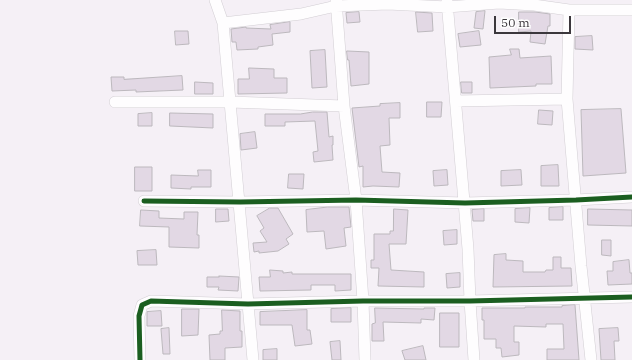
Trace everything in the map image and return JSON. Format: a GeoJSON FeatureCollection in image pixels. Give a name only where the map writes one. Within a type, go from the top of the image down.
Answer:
{"type":"FeatureCollection","features":[{"type":"Feature","properties":{"kind":"street"},"geometry":{"type":"LineString","coordinates":[[215,0],[223,23],[253,360]]}},
{"type":"Feature","properties":{"kind":"street"},"geometry":{"type":"LineString","coordinates":[[223,23],[301,14],[336,3],[499,3],[569,10],[632,10]]}},
{"type":"Feature","properties":{"kind":"street"},"geometry":{"type":"LineString","coordinates":[[336,3],[344,106],[356,200],[364,301],[365,360]]}},
{"type":"Feature","properties":{"kind":"street"},"geometry":{"type":"LineString","coordinates":[[447,3],[465,203],[474,360]]}},
{"type":"Feature","properties":{"kind":"street"},"geometry":{"type":"LineString","coordinates":[[569,10],[567,99],[581,266],[591,360]]}},
{"type":"Feature","properties":{"kind":"street"},"geometry":{"type":"LineString","coordinates":[[456,101],[567,99]]}},
{"type":"Feature","properties":{"kind":"street"},"geometry":{"type":"LineString","coordinates":[[115,102],[230,102],[344,106]]}},
{"type":"Feature","properties":{"kind":"street"},"geometry":{"type":"LineString","coordinates":[[144,201],[240,202],[356,200],[465,203],[632,197]]}},
{"type":"Feature","properties":{"kind":"street"},"geometry":{"type":"LineString","coordinates":[[140,360],[139,316],[142,305],[151,301],[248,304],[632,297]]}},
{"type":"Feature","properties":{"kind":"building"},"geometry":{"type":"Polygon","coordinates":[[[485,11],[483,29],[474,28],[476,12],[485,11]]]}},
{"type":"Feature","properties":{"kind":"building"},"geometry":{"type":"Polygon","coordinates":[[[359,12],[360,22],[347,23],[346,13],[359,12]]]}},
{"type":"Feature","properties":{"kind":"building"},"geometry":{"type":"Polygon","coordinates":[[[416,12],[432,13],[433,31],[418,32],[416,12]]]}},
{"type":"Feature","properties":{"kind":"building"},"geometry":{"type":"Polygon","coordinates":[[[519,12],[550,14],[550,26],[548,26],[545,44],[530,42],[531,31],[519,32],[519,12]]]}},
{"type":"Feature","properties":{"kind":"building"},"geometry":{"type":"Polygon","coordinates":[[[290,22],[290,32],[272,34],[273,45],[258,47],[258,49],[237,50],[236,42],[232,42],[231,29],[246,27],[271,29],[270,25],[290,22]]]}},
{"type":"Feature","properties":{"kind":"building"},"geometry":{"type":"Polygon","coordinates":[[[175,31],[188,31],[189,44],[176,45],[175,31]]]}},
{"type":"Feature","properties":{"kind":"building"},"geometry":{"type":"Polygon","coordinates":[[[479,31],[481,45],[460,47],[458,34],[479,31]]]}},
{"type":"Feature","properties":{"kind":"building"},"geometry":{"type":"Polygon","coordinates":[[[592,36],[593,50],[575,49],[575,37],[592,36]]]}},
{"type":"Feature","properties":{"kind":"building"},"geometry":{"type":"Polygon","coordinates":[[[510,49],[519,49],[520,58],[551,56],[552,84],[490,88],[489,57],[511,55],[510,49]]]}},
{"type":"Feature","properties":{"kind":"building"},"geometry":{"type":"Polygon","coordinates":[[[325,50],[327,87],[312,88],[310,51],[325,50]]]}},
{"type":"Feature","properties":{"kind":"building"},"geometry":{"type":"Polygon","coordinates":[[[347,51],[369,52],[369,84],[351,86],[347,51]]]}},
{"type":"Feature","properties":{"kind":"building"},"geometry":{"type":"Polygon","coordinates":[[[249,68],[274,69],[274,78],[287,78],[287,93],[238,94],[238,79],[249,79],[249,68]]]}},
{"type":"Feature","properties":{"kind":"building"},"geometry":{"type":"Polygon","coordinates":[[[182,76],[183,90],[136,92],[136,90],[112,91],[111,77],[124,77],[124,79],[182,76]]]}},
{"type":"Feature","properties":{"kind":"building"},"geometry":{"type":"Polygon","coordinates":[[[195,82],[213,83],[213,94],[195,94],[195,82]]]}},
{"type":"Feature","properties":{"kind":"building"},"geometry":{"type":"Polygon","coordinates":[[[461,82],[472,82],[472,93],[462,93],[461,82]]]}},
{"type":"Feature","properties":{"kind":"building"},"geometry":{"type":"Polygon","coordinates":[[[427,102],[442,102],[441,117],[427,117],[427,102]]]}},
{"type":"Feature","properties":{"kind":"building"},"geometry":{"type":"Polygon","coordinates":[[[400,103],[400,118],[389,118],[390,145],[380,146],[382,172],[400,173],[399,187],[363,187],[363,166],[359,167],[352,108],[400,103]]]}},
{"type":"Feature","properties":{"kind":"building"},"geometry":{"type":"Polygon","coordinates":[[[621,109],[626,173],[583,176],[581,110],[621,109]]]}},
{"type":"Feature","properties":{"kind":"building"},"geometry":{"type":"Polygon","coordinates":[[[539,110],[553,111],[552,125],[538,124],[539,110]]]}},
{"type":"Feature","properties":{"kind":"building"},"geometry":{"type":"Polygon","coordinates":[[[327,112],[329,137],[333,136],[333,160],[314,162],[313,152],[318,151],[315,121],[285,122],[285,126],[265,126],[265,114],[300,114],[327,112]]]}},
{"type":"Feature","properties":{"kind":"building"},"geometry":{"type":"Polygon","coordinates":[[[152,113],[152,126],[138,126],[138,114],[152,113]]]}},
{"type":"Feature","properties":{"kind":"building"},"geometry":{"type":"Polygon","coordinates":[[[170,113],[213,114],[213,128],[170,126],[170,113]]]}},
{"type":"Feature","properties":{"kind":"building"},"geometry":{"type":"Polygon","coordinates":[[[255,132],[257,148],[241,150],[240,134],[255,132]]]}},
{"type":"Feature","properties":{"kind":"building"},"geometry":{"type":"Polygon","coordinates":[[[558,165],[559,186],[541,186],[541,166],[558,165]]]}},
{"type":"Feature","properties":{"kind":"building"},"geometry":{"type":"Polygon","coordinates":[[[135,167],[152,167],[152,191],[135,191],[135,167]]]}},
{"type":"Feature","properties":{"kind":"building"},"geometry":{"type":"Polygon","coordinates":[[[198,170],[211,170],[211,187],[191,187],[191,189],[171,188],[171,175],[198,176],[198,170]]]}},
{"type":"Feature","properties":{"kind":"building"},"geometry":{"type":"Polygon","coordinates":[[[447,170],[448,185],[434,186],[433,171],[447,170]]]}},
{"type":"Feature","properties":{"kind":"building"},"geometry":{"type":"Polygon","coordinates":[[[521,170],[522,185],[501,186],[501,171],[521,170]]]}},
{"type":"Feature","properties":{"kind":"building"},"geometry":{"type":"Polygon","coordinates":[[[289,174],[304,174],[303,189],[288,188],[289,174]]]}},
{"type":"Feature","properties":{"kind":"building"},"geometry":{"type":"Polygon","coordinates":[[[328,207],[349,207],[351,227],[344,228],[346,246],[326,249],[324,231],[307,232],[306,210],[328,207]]]}},
{"type":"Feature","properties":{"kind":"building"},"geometry":{"type":"Polygon","coordinates":[[[563,207],[563,220],[549,220],[549,208],[563,207]]]}},
{"type":"Feature","properties":{"kind":"building"},"geometry":{"type":"Polygon","coordinates":[[[270,208],[278,208],[293,234],[286,239],[289,244],[278,251],[259,253],[259,251],[254,252],[253,243],[267,242],[260,231],[264,228],[257,216],[270,208]]]}},
{"type":"Feature","properties":{"kind":"building"},"geometry":{"type":"Polygon","coordinates":[[[530,208],[529,223],[515,222],[515,209],[530,208]]]}},
{"type":"Feature","properties":{"kind":"building"},"geometry":{"type":"Polygon","coordinates":[[[216,209],[228,209],[229,221],[216,222],[216,209]]]}},
{"type":"Feature","properties":{"kind":"building"},"geometry":{"type":"Polygon","coordinates":[[[394,209],[408,210],[406,244],[389,244],[391,270],[424,272],[424,287],[378,286],[379,268],[371,268],[371,260],[374,260],[374,234],[390,234],[390,231],[393,231],[394,209]]]}},
{"type":"Feature","properties":{"kind":"building"},"geometry":{"type":"Polygon","coordinates":[[[484,209],[484,221],[473,221],[472,210],[484,209]]]}},
{"type":"Feature","properties":{"kind":"building"},"geometry":{"type":"Polygon","coordinates":[[[588,209],[632,210],[632,226],[588,225],[588,209]]]}},
{"type":"Feature","properties":{"kind":"building"},"geometry":{"type":"Polygon","coordinates":[[[141,210],[159,211],[159,218],[184,219],[184,212],[198,212],[197,235],[199,235],[199,248],[169,247],[169,227],[140,226],[141,210]]]}},
{"type":"Feature","properties":{"kind":"building"},"geometry":{"type":"Polygon","coordinates":[[[457,230],[457,244],[444,245],[443,231],[457,230]]]}},
{"type":"Feature","properties":{"kind":"building"},"geometry":{"type":"Polygon","coordinates":[[[602,240],[611,240],[611,256],[602,255],[602,240]]]}},
{"type":"Feature","properties":{"kind":"building"},"geometry":{"type":"Polygon","coordinates":[[[156,250],[157,265],[138,265],[137,251],[156,250]]]}},
{"type":"Feature","properties":{"kind":"building"},"geometry":{"type":"Polygon","coordinates":[[[506,254],[506,260],[523,261],[523,272],[545,272],[546,270],[553,270],[553,257],[561,257],[561,268],[571,268],[572,286],[493,287],[494,255],[506,254]]]}},
{"type":"Feature","properties":{"kind":"building"},"geometry":{"type":"Polygon","coordinates":[[[629,260],[630,273],[632,273],[632,284],[608,285],[607,271],[613,271],[613,262],[629,260]]]}},
{"type":"Feature","properties":{"kind":"building"},"geometry":{"type":"Polygon","coordinates":[[[270,270],[283,271],[283,273],[292,272],[292,274],[351,274],[351,290],[335,291],[335,285],[311,285],[311,290],[260,291],[259,277],[270,277],[270,270]]]}},
{"type":"Feature","properties":{"kind":"building"},"geometry":{"type":"Polygon","coordinates":[[[460,273],[460,287],[447,288],[446,274],[460,273]]]}},
{"type":"Feature","properties":{"kind":"building"},"geometry":{"type":"Polygon","coordinates":[[[207,277],[239,277],[238,291],[218,290],[219,287],[207,287],[207,277]]]}},
{"type":"Feature","properties":{"kind":"building"},"geometry":{"type":"Polygon","coordinates":[[[575,305],[579,360],[547,360],[547,349],[564,349],[563,324],[546,324],[546,327],[514,326],[514,342],[519,342],[519,355],[502,357],[501,348],[496,348],[496,339],[484,339],[484,320],[482,320],[482,308],[562,307],[575,305]]]}},
{"type":"Feature","properties":{"kind":"building"},"geometry":{"type":"Polygon","coordinates":[[[351,308],[351,322],[331,322],[331,309],[351,308]]]}},
{"type":"Feature","properties":{"kind":"building"},"geometry":{"type":"Polygon","coordinates":[[[375,308],[435,308],[434,320],[421,319],[421,323],[383,322],[384,341],[372,341],[372,324],[375,323],[375,308]]]}},
{"type":"Feature","properties":{"kind":"building"},"geometry":{"type":"Polygon","coordinates":[[[182,309],[199,309],[198,335],[182,336],[182,309]]]}},
{"type":"Feature","properties":{"kind":"building"},"geometry":{"type":"Polygon","coordinates":[[[222,310],[240,311],[242,347],[225,348],[225,360],[210,360],[209,335],[220,334],[220,331],[222,331],[222,310]]]}},
{"type":"Feature","properties":{"kind":"building"},"geometry":{"type":"Polygon","coordinates":[[[307,310],[307,330],[310,330],[312,344],[295,346],[292,325],[260,325],[260,312],[307,310]]]}},
{"type":"Feature","properties":{"kind":"building"},"geometry":{"type":"Polygon","coordinates":[[[161,311],[162,326],[147,326],[147,312],[161,311]]]}},
{"type":"Feature","properties":{"kind":"building"},"geometry":{"type":"Polygon","coordinates":[[[440,313],[459,313],[459,347],[440,347],[440,313]]]}},
{"type":"Feature","properties":{"kind":"building"},"geometry":{"type":"Polygon","coordinates":[[[169,328],[170,354],[163,354],[161,329],[169,328]]]}},
{"type":"Feature","properties":{"kind":"building"},"geometry":{"type":"Polygon","coordinates":[[[618,328],[619,341],[614,341],[615,360],[601,360],[599,329],[618,328]]]}},
{"type":"Feature","properties":{"kind":"building"},"geometry":{"type":"Polygon","coordinates":[[[340,341],[341,360],[332,360],[330,342],[340,341]]]}},
{"type":"Feature","properties":{"kind":"building"},"geometry":{"type":"Polygon","coordinates":[[[423,346],[426,360],[405,360],[402,351],[423,346]]]}},
{"type":"Feature","properties":{"kind":"building"},"geometry":{"type":"Polygon","coordinates":[[[277,349],[277,360],[263,360],[263,350],[277,349]]]}},
{"type":"Feature","properties":{"kind":"cycle path"},"geometry":{"type":"LineString","coordinates":[[144,201],[240,202],[356,200],[465,203],[632,197]]}},
{"type":"Feature","properties":{"kind":"cycle path"},"geometry":{"type":"LineString","coordinates":[[140,360],[139,316],[142,305],[151,301],[248,304],[632,297]]}}]}
